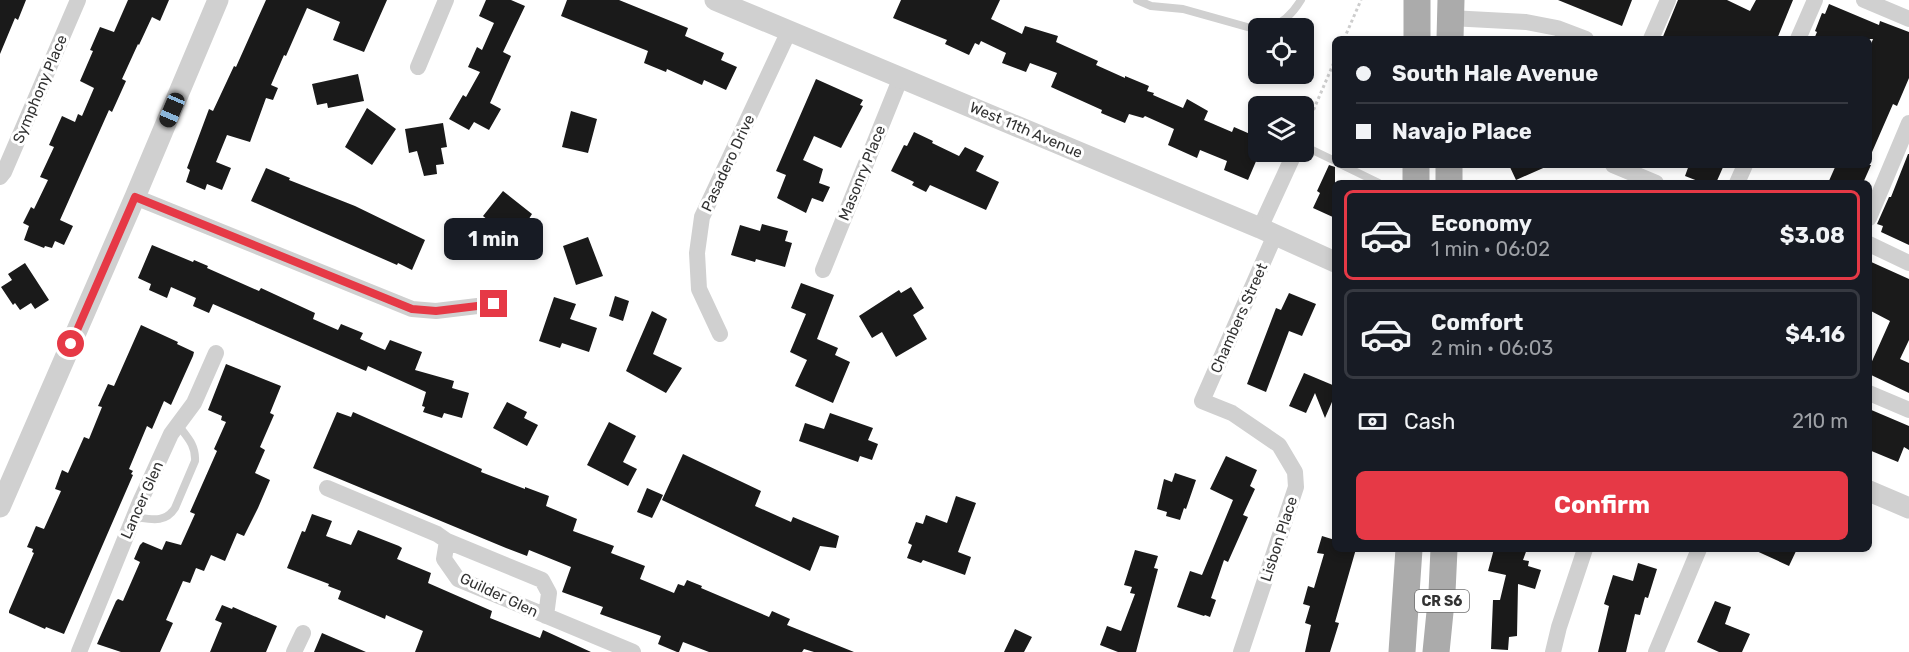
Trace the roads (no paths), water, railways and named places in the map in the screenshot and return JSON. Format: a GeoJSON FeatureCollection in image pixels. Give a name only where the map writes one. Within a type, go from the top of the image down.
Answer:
{"type":"FeatureCollection","features":[{"type":"Feature","properties":{"kind":"main road"},"geometry":{"type":"LineString","coordinates":[[1417,0],[1417,36]]}},
{"type":"Feature","properties":{"kind":"main road","name":"CR S6"},"geometry":{"type":"LineString","coordinates":[[1402,652],[1409,552]]}},
{"type":"Feature","properties":{"kind":"main road","name":"CR S6"},"geometry":{"type":"LineString","coordinates":[[1436,652],[1444,552]]}},
{"type":"Feature","properties":{"kind":"street","name":"Symphony Place"},"geometry":{"type":"LineString","coordinates":[[0,177],[78,0]]}},
{"type":"Feature","properties":{"kind":"street"},"geometry":{"type":"LineString","coordinates":[[0,507],[218,0]]}},
{"type":"Feature","properties":{"kind":"street"},"geometry":{"type":"LineString","coordinates":[[418,67],[446,0]]}},
{"type":"Feature","properties":{"kind":"street","name":"West 11th Avenue"},"geometry":{"type":"LineString","coordinates":[[715,0],[1268,231],[1332,261]]}},
{"type":"Feature","properties":{"kind":"street"},"geometry":{"type":"LineString","coordinates":[[1653,36],[1668,0]]}},
{"type":"Feature","properties":{"kind":"street"},"geometry":{"type":"LineString","coordinates":[[1799,36],[1815,0]]}},
{"type":"Feature","properties":{"kind":"street"},"geometry":{"type":"LineString","coordinates":[[1864,0],[1909,19]]}},
{"type":"Feature","properties":{"kind":"street"},"geometry":{"type":"LineString","coordinates":[[1450,19],[1526,22],[1557,28],[1579,36]]}},
{"type":"Feature","properties":{"kind":"street","name":"Pasadero Drive"},"geometry":{"type":"LineString","coordinates":[[720,334],[699,289],[697,253],[702,217],[789,31]]}},
{"type":"Feature","properties":{"kind":"street","name":"Masonry Place"},"geometry":{"type":"LineString","coordinates":[[823,270],[901,77]]}},
{"type":"Feature","properties":{"kind":"street"},"geometry":{"type":"LineString","coordinates":[[1872,211],[1909,123]]}},
{"type":"Feature","properties":{"kind":"street","name":"Chambers Street"},"geometry":{"type":"LineString","coordinates":[[1202,400],[1268,231],[1292,162]]}},
{"type":"Feature","properties":{"kind":"street"},"geometry":{"type":"LineString","coordinates":[[1620,168],[1649,180]]}},
{"type":"Feature","properties":{"kind":"street"},"geometry":{"type":"LineString","coordinates":[[135,197],[412,309],[436,311],[494,304]]}},
{"type":"Feature","properties":{"kind":"street"},"geometry":{"type":"LineString","coordinates":[[1872,245],[1909,263]]}},
{"type":"Feature","properties":{"kind":"street","name":"Lancer Glen"},"geometry":{"type":"LineString","coordinates":[[79,652],[133,517],[171,434],[194,403],[216,353]]}},
{"type":"Feature","properties":{"kind":"street"},"geometry":{"type":"LineString","coordinates":[[1872,394],[1909,410]]}},
{"type":"Feature","properties":{"kind":"street","name":"Lisbon Place"},"geometry":{"type":"LineString","coordinates":[[1202,400],[1232,413],[1279,445],[1295,472],[1296,487],[1241,652]]}},
{"type":"Feature","properties":{"kind":"street"},"geometry":{"type":"LineString","coordinates":[[327,488],[542,580],[549,594],[546,616]]}},
{"type":"Feature","properties":{"kind":"street"},"geometry":{"type":"LineString","coordinates":[[1872,492],[1909,508]]}},
{"type":"Feature","properties":{"kind":"street","name":"Guilder Glen"},"geometry":{"type":"LineString","coordinates":[[447,541],[444,559],[458,579],[633,652]]}},
{"type":"Feature","properties":{"kind":"street"},"geometry":{"type":"LineString","coordinates":[[1553,652],[1584,552]]}},
{"type":"Feature","properties":{"kind":"street"},"geometry":{"type":"LineString","coordinates":[[1656,652],[1698,552]]}},
{"type":"Feature","properties":{"kind":"street"},"geometry":{"type":"LineString","coordinates":[[294,652],[303,633]]}},
{"type":"Feature","properties":{"kind":"lane"},"geometry":{"type":"LineString","coordinates":[[1137,0],[1151,6],[1183,9],[1248,27]]}},
{"type":"Feature","properties":{"kind":"lane"},"geometry":{"type":"LineString","coordinates":[[1286,18],[1301,0]]}},
{"type":"Feature","properties":{"kind":"lane"},"geometry":{"type":"LineString","coordinates":[[1314,151],[1332,160]]}},
{"type":"Feature","properties":{"kind":"lane"},"geometry":{"type":"LineString","coordinates":[[1348,168],[1373,180]]}},
{"type":"Feature","properties":{"kind":"lane"},"geometry":{"type":"LineString","coordinates":[[133,517],[165,519],[175,508],[195,460],[192,442],[178,425]]}}]}
